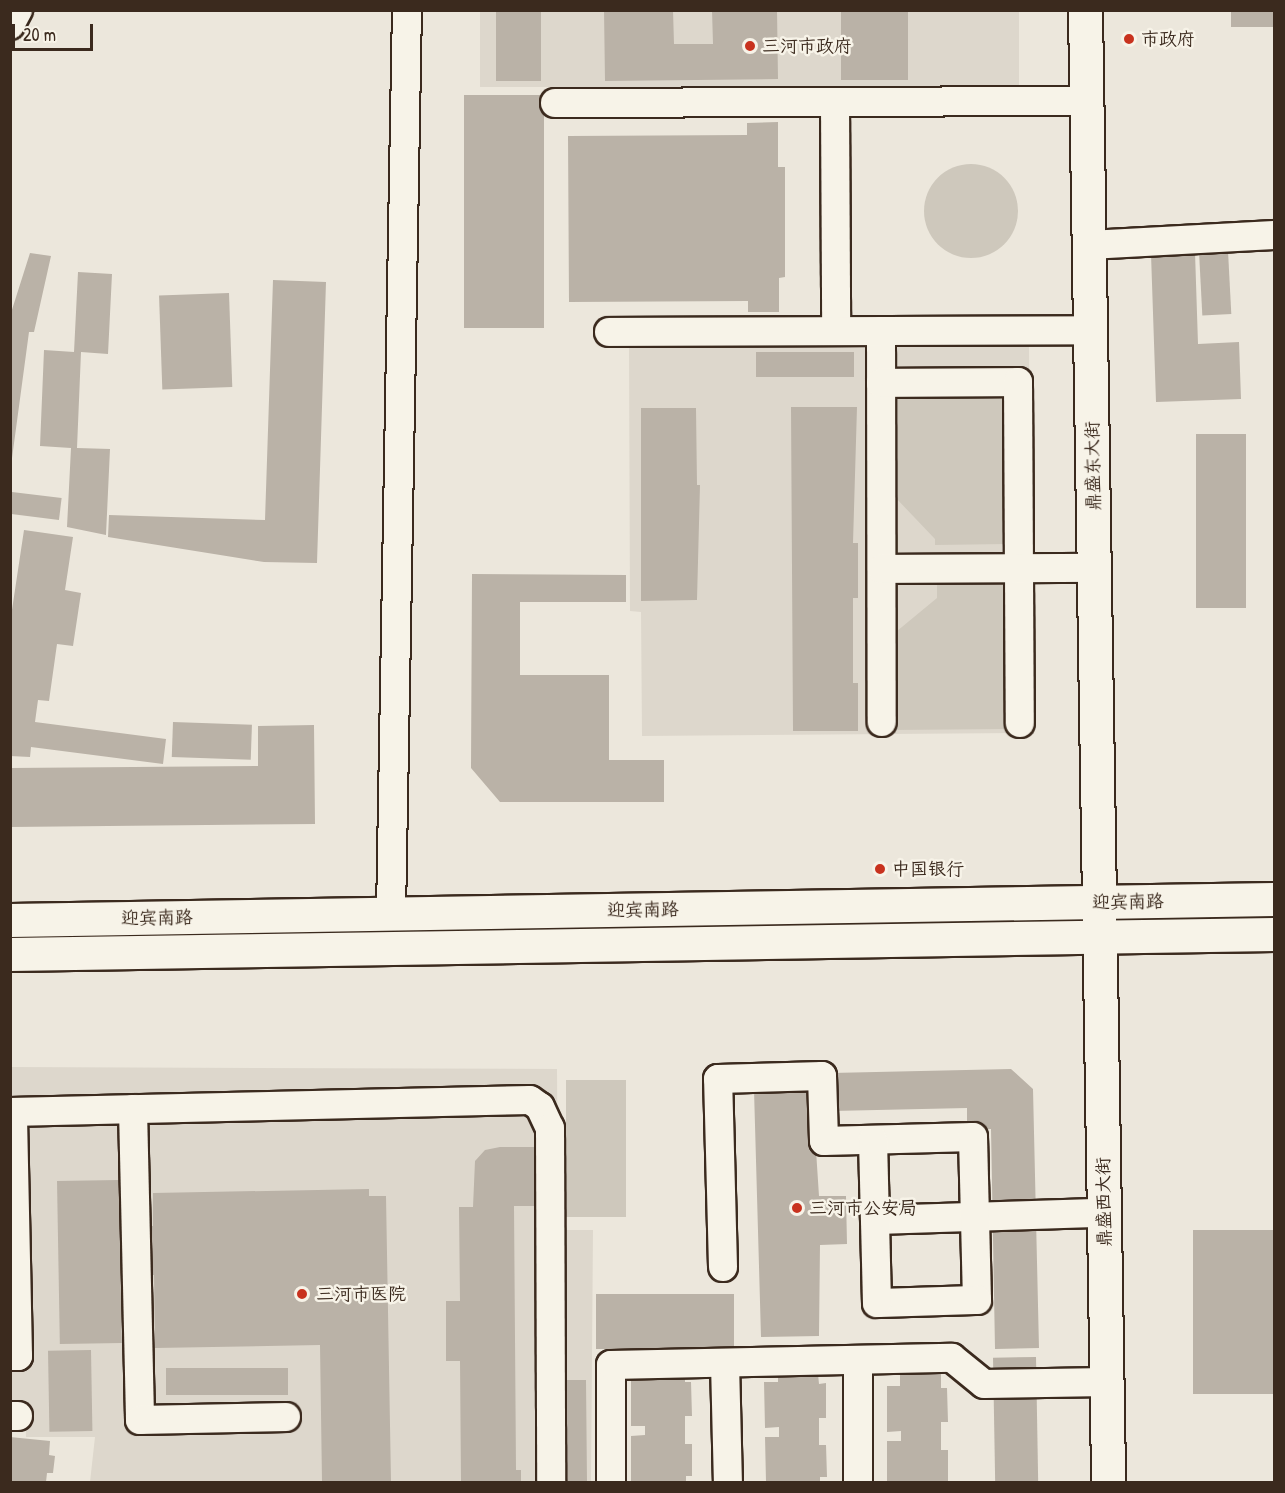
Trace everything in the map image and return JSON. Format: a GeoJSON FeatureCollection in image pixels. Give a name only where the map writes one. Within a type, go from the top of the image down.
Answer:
{"type":"FeatureCollection","features":[{"type":"Feature","properties":{"kind":"main road","name":"鼎盛东大街"},"geometry":{"type":"LineString","coordinates":[[1085,10],[1099,920]]}},
{"type":"Feature","properties":{"kind":"main road","name":"迎宾南路"},"geometry":{"type":"LineString","coordinates":[[10,954],[1099,920],[1275,899]]}},
{"type":"Feature","properties":{"kind":"main road","name":"迎宾南路"},"geometry":{"type":"LineString","coordinates":[[10,920],[391,914],[1099,920],[1275,934]]}},
{"type":"Feature","properties":{"kind":"main road","name":"鼎盛西大街"},"geometry":{"type":"LineString","coordinates":[[1099,920],[1108,1482]]}},
{"type":"Feature","properties":{"kind":"street"},"geometry":{"type":"LineString","coordinates":[[10,25],[18,10]]}},
{"type":"Feature","properties":{"kind":"street"},"geometry":{"type":"LineString","coordinates":[[391,914],[407,10]]}},
{"type":"Feature","properties":{"kind":"street"},"geometry":{"type":"LineString","coordinates":[[555,103],[1087,101]]}},
{"type":"Feature","properties":{"kind":"street"},"geometry":{"type":"LineString","coordinates":[[835,102],[836,331]]}},
{"type":"Feature","properties":{"kind":"street"},"geometry":{"type":"LineString","coordinates":[[1089,245],[1275,235]]}},
{"type":"Feature","properties":{"kind":"street"},"geometry":{"type":"LineString","coordinates":[[609,332],[1091,330]]}},
{"type":"Feature","properties":{"kind":"street"},"geometry":{"type":"LineString","coordinates":[[881,331],[882,722]]}},
{"type":"Feature","properties":{"kind":"street"},"geometry":{"type":"LineString","coordinates":[[881,383],[1018,382],[1020,723]]}},
{"type":"Feature","properties":{"kind":"street"},"geometry":{"type":"LineString","coordinates":[[882,569],[1094,568]]}},
{"type":"Feature","properties":{"kind":"street"},"geometry":{"type":"LineString","coordinates":[[723,1267],[718,1078],[822,1076],[824,1141],[973,1137],[977,1300],[878,1303],[873,1140]]}},
{"type":"Feature","properties":{"kind":"street"},"geometry":{"type":"LineString","coordinates":[[10,1356],[18,1356],[12,1112],[530,1100],[540,1107],[550,1128],[551,1482]]}},
{"type":"Feature","properties":{"kind":"street"},"geometry":{"type":"LineString","coordinates":[[133,1110],[140,1420],[286,1417]]}},
{"type":"Feature","properties":{"kind":"street"},"geometry":{"type":"LineString","coordinates":[[875,1220],[1104,1213]]}},
{"type":"Feature","properties":{"kind":"street"},"geometry":{"type":"LineString","coordinates":[[611,1482],[611,1365],[952,1358],[984,1384],[1107,1382]]}},
{"type":"Feature","properties":{"kind":"street"},"geometry":{"type":"LineString","coordinates":[[858,1360],[858,1482]]}},
{"type":"Feature","properties":{"kind":"street"},"geometry":{"type":"LineString","coordinates":[[725,1363],[728,1482]]}},
{"type":"Feature","properties":{"kind":"shaded area","name":"三河市政府"},"geometry":{"type":"Polygon","coordinates":[[[480,11],[1019,11],[1019,87],[480,87],[480,11]]]}},
{"type":"Feature","properties":{"kind":"shaded area"},"geometry":{"type":"Polygon","coordinates":[[[971,164],[989,167],[1004,178],[1015,193],[1018,211],[1015,229],[1004,244],[989,255],[971,258],[953,255],[938,244],[927,229],[924,211],[927,193],[938,178],[953,167],[971,164]]]}},
{"type":"Feature","properties":{"kind":"shaded area"},"geometry":{"type":"Polygon","coordinates":[[[1029,341],[1031,733],[642,736],[641,612],[630,611],[629,343],[1029,341]]]}},
{"type":"Feature","properties":{"kind":"shaded area"},"geometry":{"type":"Polygon","coordinates":[[[1006,397],[1006,544],[935,545],[935,539],[894,496],[887,398],[1006,397]]]}},
{"type":"Feature","properties":{"kind":"shaded area"},"geometry":{"type":"Polygon","coordinates":[[[937,582],[1006,582],[1006,729],[892,730],[891,636],[937,598],[937,582]]]}},
{"type":"Feature","properties":{"kind":"shaded area","name":"三河市医院"},"geometry":{"type":"Polygon","coordinates":[[[10,1067],[557,1069],[558,1230],[593,1230],[591,1482],[90,1482],[95,1437],[26,1437],[25,1406],[10,1406],[10,1067]]]}},
{"type":"Feature","properties":{"kind":"shaded area"},"geometry":{"type":"Polygon","coordinates":[[[566,1080],[626,1080],[626,1217],[566,1217],[566,1080]]]}},
{"type":"Feature","properties":{"kind":"building"},"geometry":{"type":"Polygon","coordinates":[[[496,10],[541,10],[541,81],[496,81],[496,10]]]}},
{"type":"Feature","properties":{"kind":"building"},"geometry":{"type":"Polygon","coordinates":[[[604,10],[673,10],[674,44],[713,44],[712,10],[777,10],[778,79],[605,81],[604,10]]]}},
{"type":"Feature","properties":{"kind":"building"},"geometry":{"type":"Polygon","coordinates":[[[841,10],[908,10],[908,80],[841,80],[841,10]]]}},
{"type":"Feature","properties":{"kind":"building"},"geometry":{"type":"Polygon","coordinates":[[[1231,10],[1274,10],[1274,27],[1231,27],[1231,10]]]}},
{"type":"Feature","properties":{"kind":"building"},"geometry":{"type":"Polygon","coordinates":[[[464,95],[544,95],[544,328],[464,328],[464,95]]]}},
{"type":"Feature","properties":{"kind":"building"},"geometry":{"type":"Polygon","coordinates":[[[778,122],[778,167],[785,167],[785,277],[779,278],[779,312],[748,312],[748,301],[569,302],[568,136],[747,135],[747,123],[778,122]]]}},
{"type":"Feature","properties":{"kind":"building"},"geometry":{"type":"Polygon","coordinates":[[[1228,251],[1231,314],[1202,315],[1199,253],[1228,251]]]}},
{"type":"Feature","properties":{"kind":"building"},"geometry":{"type":"Polygon","coordinates":[[[1195,252],[1198,344],[1239,342],[1241,399],[1156,402],[1151,254],[1195,252]]]}},
{"type":"Feature","properties":{"kind":"building"},"geometry":{"type":"Polygon","coordinates":[[[30,253],[51,256],[34,332],[29,332],[10,473],[10,316],[30,253]]]}},
{"type":"Feature","properties":{"kind":"building"},"geometry":{"type":"Polygon","coordinates":[[[78,272],[112,274],[108,354],[81,352],[77,448],[110,449],[106,535],[67,527],[71,448],[40,446],[44,350],[74,352],[78,272]]]}},
{"type":"Feature","properties":{"kind":"building"},"geometry":{"type":"Polygon","coordinates":[[[273,280],[326,282],[317,563],[264,562],[108,537],[109,515],[265,520],[273,280]]]}},
{"type":"Feature","properties":{"kind":"building"},"geometry":{"type":"Polygon","coordinates":[[[229,293],[232,387],[162,389],[159,295],[229,293]]]}},
{"type":"Feature","properties":{"kind":"building"},"geometry":{"type":"Polygon","coordinates":[[[756,352],[854,352],[854,377],[756,377],[756,352]]]}},
{"type":"Feature","properties":{"kind":"building"},"geometry":{"type":"Polygon","coordinates":[[[791,407],[857,407],[853,543],[858,543],[858,598],[853,598],[853,683],[858,683],[858,731],[793,731],[791,407]]]}},
{"type":"Feature","properties":{"kind":"building"},"geometry":{"type":"Polygon","coordinates":[[[641,408],[696,408],[697,485],[700,485],[697,600],[641,601],[641,408]]]}},
{"type":"Feature","properties":{"kind":"building"},"geometry":{"type":"Polygon","coordinates":[[[1196,434],[1246,434],[1246,608],[1196,608],[1196,434]]]}},
{"type":"Feature","properties":{"kind":"building"},"geometry":{"type":"Polygon","coordinates":[[[12,492],[62,498],[59,520],[10,514],[12,492]]]}},
{"type":"Feature","properties":{"kind":"building"},"geometry":{"type":"Polygon","coordinates":[[[24,530],[73,537],[65,590],[81,593],[73,646],[57,644],[49,701],[38,700],[35,722],[166,739],[163,764],[31,747],[30,757],[10,756],[10,623],[24,530]]]}},
{"type":"Feature","properties":{"kind":"building"},"geometry":{"type":"Polygon","coordinates":[[[472,574],[626,575],[626,602],[520,602],[520,675],[609,675],[609,760],[664,760],[664,802],[500,802],[471,768],[472,574]]]}},
{"type":"Feature","properties":{"kind":"building"},"geometry":{"type":"Polygon","coordinates":[[[173,722],[252,725],[251,760],[172,757],[173,722]]]}},
{"type":"Feature","properties":{"kind":"building"},"geometry":{"type":"Polygon","coordinates":[[[314,725],[315,824],[10,827],[10,768],[258,766],[258,726],[314,725]]]}},
{"type":"Feature","properties":{"kind":"building"},"geometry":{"type":"Polygon","coordinates":[[[1011,1069],[1033,1089],[1039,1348],[995,1349],[991,1129],[967,1130],[967,1108],[832,1111],[831,1073],[1011,1069]]]}},
{"type":"Feature","properties":{"kind":"building"},"geometry":{"type":"Polygon","coordinates":[[[812,1089],[819,1196],[846,1196],[847,1244],[820,1245],[819,1336],[761,1337],[754,1090],[812,1089]]]}},
{"type":"Feature","properties":{"kind":"building"},"geometry":{"type":"Polygon","coordinates":[[[500,1147],[542,1147],[542,1206],[514,1206],[516,1470],[521,1470],[521,1482],[461,1482],[460,1361],[446,1361],[446,1301],[460,1301],[459,1207],[473,1207],[475,1161],[485,1150],[500,1147]]]}},
{"type":"Feature","properties":{"kind":"building"},"geometry":{"type":"Polygon","coordinates":[[[119,1180],[122,1343],[60,1344],[57,1181],[119,1180]]]}},
{"type":"Feature","properties":{"kind":"building"},"geometry":{"type":"Polygon","coordinates":[[[369,1189],[369,1196],[386,1196],[391,1482],[322,1482],[320,1345],[155,1348],[154,1275],[145,1275],[144,1227],[153,1226],[153,1193],[369,1189]]]}},
{"type":"Feature","properties":{"kind":"building"},"geometry":{"type":"Polygon","coordinates":[[[1193,1230],[1274,1230],[1274,1394],[1193,1394],[1193,1230]]]}},
{"type":"Feature","properties":{"kind":"building"},"geometry":{"type":"Polygon","coordinates":[[[596,1294],[734,1294],[734,1349],[596,1349],[596,1294]]]}},
{"type":"Feature","properties":{"kind":"building"},"geometry":{"type":"Polygon","coordinates":[[[91,1350],[92,1431],[49,1432],[48,1351],[91,1350]]]}},
{"type":"Feature","properties":{"kind":"building"},"geometry":{"type":"Polygon","coordinates":[[[1036,1357],[1038,1482],[995,1482],[993,1358],[1036,1357]]]}},
{"type":"Feature","properties":{"kind":"building"},"geometry":{"type":"Polygon","coordinates":[[[166,1368],[288,1368],[288,1395],[166,1395],[166,1368]]]}},
{"type":"Feature","properties":{"kind":"building"},"geometry":{"type":"Polygon","coordinates":[[[941,1371],[941,1388],[947,1388],[948,1422],[941,1422],[941,1450],[948,1450],[948,1482],[887,1482],[887,1441],[901,1441],[901,1431],[887,1432],[887,1386],[900,1386],[900,1372],[941,1371]]]}},
{"type":"Feature","properties":{"kind":"building"},"geometry":{"type":"Polygon","coordinates":[[[644,1373],[685,1373],[685,1382],[691,1382],[692,1416],[685,1416],[685,1444],[692,1444],[692,1476],[686,1476],[686,1482],[631,1482],[631,1436],[645,1435],[645,1426],[631,1426],[631,1380],[644,1380],[644,1373]]]}},
{"type":"Feature","properties":{"kind":"building"},"geometry":{"type":"Polygon","coordinates":[[[778,1374],[818,1374],[819,1384],[826,1383],[826,1418],[819,1418],[819,1445],[826,1445],[827,1477],[820,1477],[820,1482],[766,1482],[765,1437],[779,1437],[779,1427],[765,1428],[764,1382],[778,1382],[778,1374]]]}},
{"type":"Feature","properties":{"kind":"building"},"geometry":{"type":"Polygon","coordinates":[[[560,1380],[586,1380],[587,1482],[567,1482],[567,1445],[561,1445],[560,1380]]]}},
{"type":"Feature","properties":{"kind":"building"},"geometry":{"type":"Polygon","coordinates":[[[10,1437],[50,1441],[49,1455],[55,1456],[53,1473],[47,1473],[46,1482],[10,1482],[10,1437]]]}},
{"type":"Feature","properties":{"kind":"place","name":"市政府"},"geometry":{"type":"Point","coordinates":[1129,39]}},
{"type":"Feature","properties":{"kind":"place","name":"三河市政府"},"geometry":{"type":"Point","coordinates":[750,46]}},
{"type":"Feature","properties":{"kind":"place","name":"中国银行"},"geometry":{"type":"Point","coordinates":[880,869]}},
{"type":"Feature","properties":{"kind":"place","name":"三河市公安局"},"geometry":{"type":"Point","coordinates":[797,1208]}},
{"type":"Feature","properties":{"kind":"place","name":"三河市医院"},"geometry":{"type":"Point","coordinates":[302,1294]}}]}
